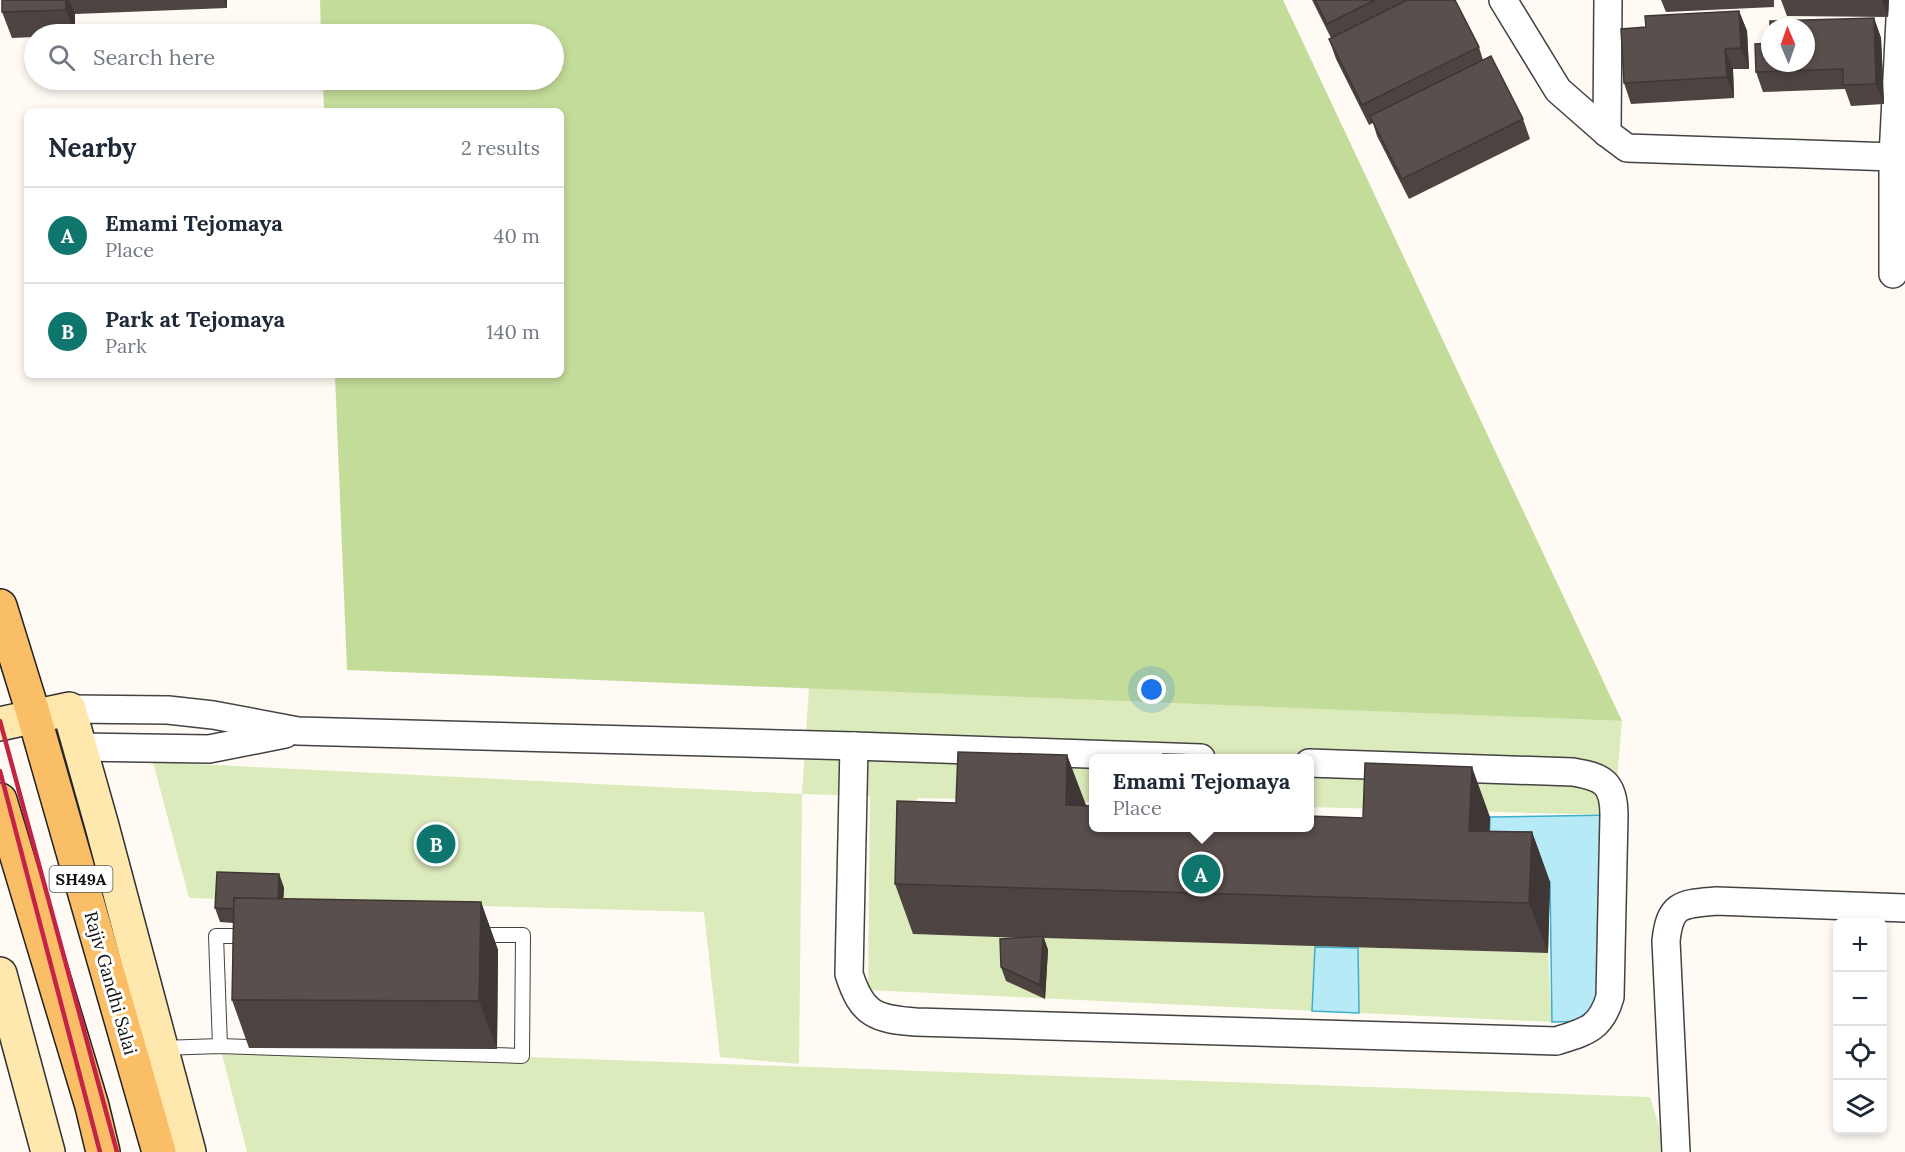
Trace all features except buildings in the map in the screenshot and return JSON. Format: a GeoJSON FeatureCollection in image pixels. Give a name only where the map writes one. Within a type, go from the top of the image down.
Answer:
{"type":"FeatureCollection","features":[{"type":"Feature","properties":{"kind":"main road","name":"Rajiv Gandhi Salai"},"geometry":{"type":"LineString","coordinates":[[0,606],[34,716],[159,1152]]}},
{"type":"Feature","properties":{"kind":"main road","name":"SH49A"},"geometry":{"type":"LineString","coordinates":[[0,800],[92,1106],[103,1152]]}},
{"type":"Feature","properties":{"kind":"street"},"geometry":{"type":"LineString","coordinates":[[1503,0],[1558,90],[1627,148],[1893,157]]}},
{"type":"Feature","properties":{"kind":"street"},"geometry":{"type":"LineString","coordinates":[[1607,133],[1608,0]]}},
{"type":"Feature","properties":{"kind":"street"},"geometry":{"type":"LineString","coordinates":[[1893,274],[1893,157],[1901,0]]}},
{"type":"Feature","properties":{"kind":"street"},"geometry":{"type":"LineString","coordinates":[[69,709],[189,1152]]}},
{"type":"Feature","properties":{"kind":"street"},"geometry":{"type":"LineString","coordinates":[[0,724],[69,709],[168,710],[213,714],[298,731],[1089,755]]}},
{"type":"Feature","properties":{"kind":"street"},"geometry":{"type":"LineString","coordinates":[[80,747],[209,749],[298,731]]}},
{"type":"Feature","properties":{"kind":"street"},"geometry":{"type":"LineString","coordinates":[[854,746],[849,974],[855,992],[869,1010],[884,1020],[916,1023],[1556,1041],[1585,1032],[1605,1014],[1610,997],[1614,815],[1614,798],[1607,784],[1593,776],[1573,772],[1314,763]]}},
{"type":"Feature","properties":{"kind":"street"},"geometry":{"type":"LineString","coordinates":[[1677,1152],[1666,940],[1671,916],[1679,908],[1693,903],[1716,901],[1905,908]]}},
{"type":"Feature","properties":{"kind":"street"},"geometry":{"type":"LineString","coordinates":[[0,974],[48,1152]]}},
{"type":"Feature","properties":{"kind":"lane"},"geometry":{"type":"LineString","coordinates":[[161,1048],[220,1046],[522,1056],[524,935],[464,935]]}},
{"type":"Feature","properties":{"kind":"lane"},"geometry":{"type":"LineString","coordinates":[[220,1046],[216,936],[263,936]]}},
{"type":"Feature","properties":{"kind":"green space"},"geometry":{"type":"Polygon","coordinates":[[[320,0],[1283,0],[1622,721],[347,670],[335,378],[564,378],[564,108],[324,108],[323,90],[564,90],[564,24],[321,24],[320,0]]]}},
{"type":"Feature","properties":{"kind":"green space"},"geometry":{"type":"Polygon","coordinates":[[[809,688],[1622,721],[1614,815],[1314,807],[1314,754],[1089,754],[1089,802],[917,798],[913,934],[1548,953],[1552,1022],[868,990],[870,796],[802,794],[809,688]]]}},
{"type":"Feature","properties":{"kind":"green space"},"geometry":{"type":"Polygon","coordinates":[[[153,762],[802,794],[799,1064],[720,1057],[704,912],[189,898],[153,762]]]}},
{"type":"Feature","properties":{"kind":"green space"},"geometry":{"type":"Polygon","coordinates":[[[220,1046],[1650,1097],[1667,1152],[247,1152],[220,1046]]]}},
{"type":"Feature","properties":{"kind":"water"},"geometry":{"type":"Polygon","coordinates":[[[1614,815],[1598,1021],[1552,1022],[1550,882],[1488,881],[1490,817],[1614,815]]]}},
{"type":"Feature","properties":{"kind":"water"},"geometry":{"type":"Polygon","coordinates":[[[1315,947],[1358,948],[1359,1013],[1312,1011],[1315,947]]]}},
{"type":"Feature","properties":{"kind":"railway"},"geometry":{"type":"LineString","coordinates":[[0,721],[117,1152]]}},
{"type":"Feature","properties":{"kind":"railway"},"geometry":{"type":"LineString","coordinates":[[0,771],[100,1152]]}},
{"type":"Feature","properties":{"kind":"place","name":"Park at Tejomaya"},"geometry":{"type":"Point","coordinates":[436,844]}},
{"type":"Feature","properties":{"kind":"place","name":"Emami Tejomaya"},"geometry":{"type":"Point","coordinates":[1201,874]}}]}
